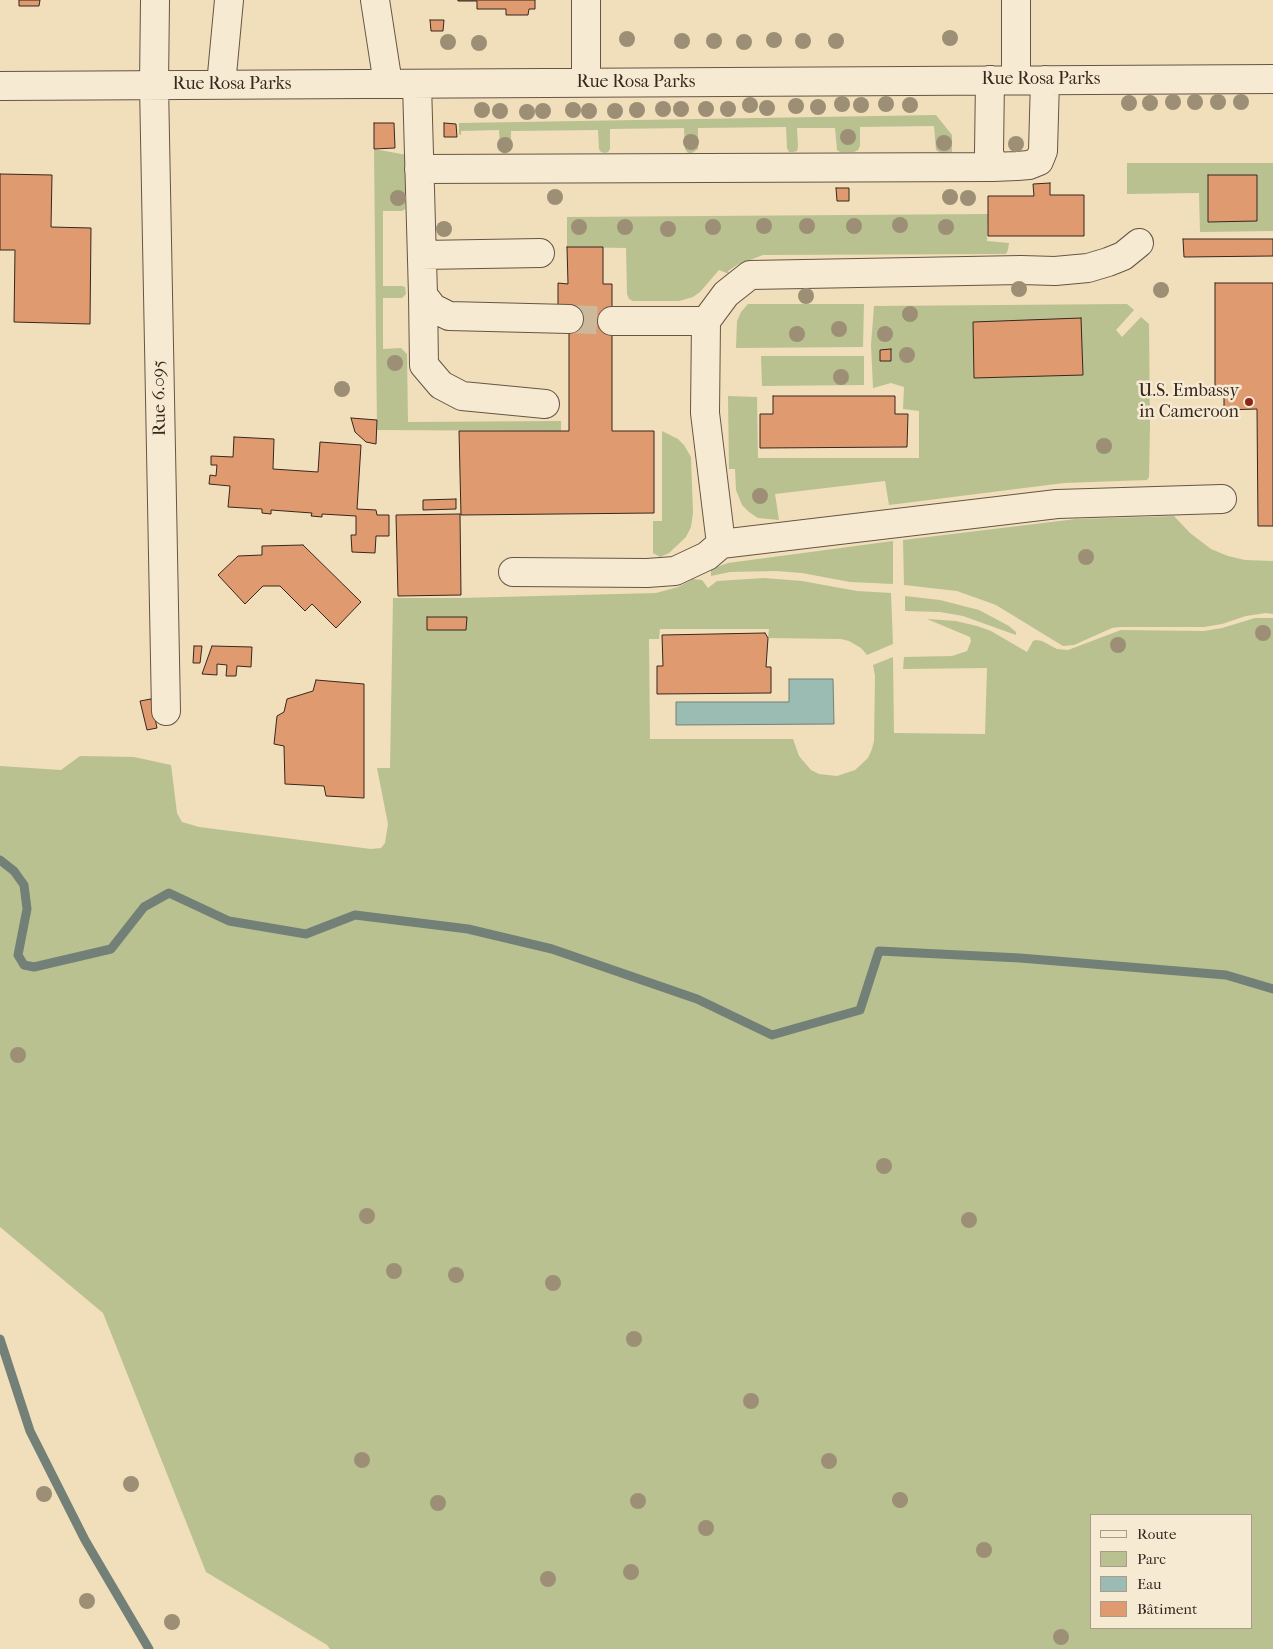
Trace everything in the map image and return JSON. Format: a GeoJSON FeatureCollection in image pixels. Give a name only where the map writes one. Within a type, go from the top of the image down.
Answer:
{"type":"FeatureCollection","features":[{"type":"Feature","properties":{"kind":"street","name":"Rue 6.095"},"geometry":{"type":"LineString","coordinates":[[155,0],[154,86],[166,711]]}},
{"type":"Feature","properties":{"kind":"street"},"geometry":{"type":"LineString","coordinates":[[221,85],[228,0]]}},
{"type":"Feature","properties":{"kind":"street"},"geometry":{"type":"LineString","coordinates":[[375,0],[388,84]]}},
{"type":"Feature","properties":{"kind":"street"},"geometry":{"type":"LineString","coordinates":[[586,0],[586,83]]}},
{"type":"Feature","properties":{"kind":"street"},"geometry":{"type":"LineString","coordinates":[[993,167],[989,152],[1016,0]]}},
{"type":"Feature","properties":{"kind":"street","name":"Rue Rosa Parks"},"geometry":{"type":"LineString","coordinates":[[0,86],[1273,79]]}},
{"type":"Feature","properties":{"kind":"street"},"geometry":{"type":"LineString","coordinates":[[420,170],[993,167],[1029,165],[1039,161],[1043,151],[1045,80]]}},
{"type":"Feature","properties":{"kind":"street"},"geometry":{"type":"LineString","coordinates":[[417,84],[424,365],[441,385],[462,396],[545,404]]}},
{"type":"Feature","properties":{"kind":"street"},"geometry":{"type":"LineString","coordinates":[[720,544],[705,412],[706,321],[726,294],[750,275],[1055,271],[1088,268],[1108,262],[1123,256],[1139,243]]}},
{"type":"Feature","properties":{"kind":"street"},"geometry":{"type":"LineString","coordinates":[[422,255],[540,253]]}},
{"type":"Feature","properties":{"kind":"street"},"geometry":{"type":"LineString","coordinates":[[423,295],[432,308],[449,316],[569,320]]}},
{"type":"Feature","properties":{"kind":"street"},"geometry":{"type":"LineString","coordinates":[[612,321],[706,321]]}},
{"type":"Feature","properties":{"kind":"street"},"geometry":{"type":"LineString","coordinates":[[513,572],[647,573],[675,571],[707,556],[720,544],[1057,504],[1222,498]]}},
{"type":"Feature","properties":{"kind":"green space"},"geometry":{"type":"Polygon","coordinates":[[[936,115],[952,135],[952,152],[941,153],[936,150],[934,126],[860,127],[860,146],[854,152],[840,152],[837,150],[835,128],[797,128],[798,147],[797,151],[793,152],[789,152],[787,148],[786,127],[698,128],[698,149],[692,153],[688,153],[685,149],[684,128],[610,129],[610,149],[605,153],[599,149],[598,130],[511,131],[511,150],[505,154],[500,150],[499,130],[461,131],[461,135],[459,134],[459,123],[936,115]]]}},
{"type":"Feature","properties":{"kind":"green space"},"geometry":{"type":"Polygon","coordinates":[[[374,149],[407,155],[405,209],[402,211],[383,211],[383,286],[405,287],[406,294],[402,298],[383,298],[383,349],[401,348],[407,354],[408,422],[561,421],[561,431],[377,430],[374,149]]]}},
{"type":"Feature","properties":{"kind":"green space"},"geometry":{"type":"Polygon","coordinates":[[[1127,163],[1273,163],[1273,231],[1200,232],[1199,193],[1127,194],[1127,163]]]}},
{"type":"Feature","properties":{"kind":"green space"},"geometry":{"type":"Polygon","coordinates":[[[988,214],[987,241],[1009,243],[1006,254],[763,255],[737,265],[728,271],[729,274],[719,270],[700,292],[693,297],[679,301],[633,301],[629,299],[627,294],[626,248],[567,247],[567,217],[988,214]]]}},
{"type":"Feature","properties":{"kind":"green space"},"geometry":{"type":"Polygon","coordinates":[[[748,304],[864,304],[863,347],[736,348],[737,321],[741,312],[748,304]]]}},
{"type":"Feature","properties":{"kind":"green space"},"geometry":{"type":"Polygon","coordinates":[[[1127,304],[1134,310],[1116,330],[1122,337],[1141,317],[1149,324],[1150,425],[1149,477],[1147,480],[1064,483],[889,505],[885,481],[775,494],[779,520],[758,518],[742,505],[736,490],[735,469],[729,469],[728,396],[757,397],[758,458],[919,458],[919,411],[903,409],[904,387],[891,383],[873,388],[871,345],[874,306],[1127,304]]]}},
{"type":"Feature","properties":{"kind":"green space"},"geometry":{"type":"Polygon","coordinates":[[[761,356],[864,356],[864,385],[762,386],[761,356]]]}},
{"type":"Feature","properties":{"kind":"green space"},"geometry":{"type":"Polygon","coordinates":[[[662,431],[678,439],[691,457],[693,513],[691,527],[686,537],[669,553],[660,557],[653,553],[653,521],[662,521],[662,431]]]}},
{"type":"Feature","properties":{"kind":"green space"},"geometry":{"type":"Polygon","coordinates":[[[1174,516],[1190,533],[1211,549],[1245,560],[1273,561],[1273,614],[1266,613],[1246,616],[1222,624],[1204,627],[1112,628],[1074,645],[1063,646],[996,605],[957,591],[904,585],[903,540],[1076,519],[1174,516]]]}},
{"type":"Feature","properties":{"kind":"green space"},"geometry":{"type":"Polygon","coordinates":[[[893,541],[893,584],[850,582],[802,573],[776,571],[730,572],[711,576],[711,569],[728,563],[893,541]]]}},
{"type":"Feature","properties":{"kind":"green space"},"geometry":{"type":"Polygon","coordinates":[[[764,578],[802,581],[857,591],[891,593],[893,644],[867,655],[861,648],[841,639],[768,638],[769,629],[660,629],[659,639],[649,639],[650,739],[793,739],[799,756],[811,770],[819,774],[837,776],[855,770],[868,758],[874,741],[875,676],[873,665],[893,657],[894,733],[985,734],[987,668],[903,669],[904,657],[952,656],[967,651],[971,641],[970,637],[927,619],[956,621],[977,626],[991,631],[1027,652],[1033,641],[1036,640],[1057,649],[1068,650],[1121,630],[1204,631],[1222,628],[1255,618],[1273,618],[1273,1649],[330,1649],[327,1645],[206,1572],[103,1313],[0,1227],[0,766],[61,770],[80,756],[134,757],[171,765],[177,813],[182,822],[199,827],[371,849],[381,848],[385,843],[388,824],[377,768],[390,768],[393,598],[656,593],[678,587],[693,579],[702,580],[708,588],[717,581],[764,578]]]}},
{"type":"Feature","properties":{"kind":"green space"},"geometry":{"type":"Polygon","coordinates":[[[905,596],[940,600],[979,610],[1009,626],[1016,632],[1016,635],[963,616],[940,612],[905,611],[905,596]]]}},
{"type":"Feature","properties":{"kind":"water"},"geometry":{"type":"Polygon","coordinates":[[[789,679],[833,679],[834,724],[676,725],[676,702],[789,702],[789,679]]]}},
{"type":"Feature","properties":{"kind":"building"},"geometry":{"type":"Polygon","coordinates":[[[19,0],[40,0],[39,6],[19,6],[19,0]]]}},
{"type":"Feature","properties":{"kind":"building"},"geometry":{"type":"Polygon","coordinates":[[[458,0],[535,0],[535,9],[529,9],[528,15],[506,15],[506,9],[477,9],[477,1],[458,0]]]}},
{"type":"Feature","properties":{"kind":"building"},"geometry":{"type":"Polygon","coordinates":[[[430,20],[444,20],[443,31],[431,31],[430,20]]]}},
{"type":"Feature","properties":{"kind":"building"},"geometry":{"type":"Polygon","coordinates":[[[374,123],[394,123],[395,148],[374,149],[374,123]]]}},
{"type":"Feature","properties":{"kind":"building"},"geometry":{"type":"Polygon","coordinates":[[[444,123],[456,124],[457,137],[444,137],[444,123]]]}},
{"type":"Feature","properties":{"kind":"building"},"geometry":{"type":"Polygon","coordinates":[[[0,174],[52,175],[51,227],[91,228],[90,324],[14,322],[15,250],[0,250],[0,174]]]}},
{"type":"Feature","properties":{"kind":"building"},"geometry":{"type":"Polygon","coordinates":[[[1208,175],[1257,175],[1257,221],[1208,222],[1208,175]]]}},
{"type":"Feature","properties":{"kind":"building"},"geometry":{"type":"Polygon","coordinates":[[[1050,183],[1050,195],[1084,195],[1084,236],[988,236],[988,196],[1034,196],[1033,184],[1050,183]]]}},
{"type":"Feature","properties":{"kind":"building"},"geometry":{"type":"Polygon","coordinates":[[[836,188],[849,188],[849,201],[837,201],[836,188]]]}},
{"type":"Feature","properties":{"kind":"building"},"geometry":{"type":"Polygon","coordinates":[[[1183,239],[1273,239],[1273,256],[1184,257],[1183,239]]]}},
{"type":"Feature","properties":{"kind":"building"},"geometry":{"type":"Polygon","coordinates":[[[567,247],[603,247],[603,284],[612,284],[612,431],[654,431],[654,513],[461,515],[459,431],[569,431],[569,305],[558,305],[558,283],[568,284],[567,247]]]}},
{"type":"Feature","properties":{"kind":"building","name":"U.S. Embassy in Cameroon"},"geometry":{"type":"Polygon","coordinates":[[[1215,283],[1273,283],[1273,526],[1258,526],[1257,409],[1224,410],[1224,394],[1215,394],[1215,283]]]}},
{"type":"Feature","properties":{"kind":"building"},"geometry":{"type":"Polygon","coordinates":[[[1081,318],[1083,375],[974,378],[973,322],[1081,318]]]}},
{"type":"Feature","properties":{"kind":"building"},"geometry":{"type":"Polygon","coordinates":[[[891,349],[891,361],[880,361],[880,350],[891,349]]]}},
{"type":"Feature","properties":{"kind":"building"},"geometry":{"type":"Polygon","coordinates":[[[773,396],[895,396],[895,414],[908,414],[907,447],[760,448],[760,414],[773,414],[773,396]]]}},
{"type":"Feature","properties":{"kind":"building"},"geometry":{"type":"Polygon","coordinates":[[[351,418],[377,420],[376,444],[366,442],[355,432],[351,418]]]}},
{"type":"Feature","properties":{"kind":"building"},"geometry":{"type":"Polygon","coordinates":[[[234,437],[274,439],[273,469],[318,472],[320,442],[361,445],[357,509],[376,510],[377,515],[389,515],[389,536],[376,536],[375,553],[352,552],[351,535],[356,535],[356,516],[322,514],[322,517],[311,516],[312,513],[271,510],[271,514],[262,513],[262,509],[228,507],[230,486],[209,484],[210,475],[216,476],[217,465],[211,465],[211,456],[233,457],[234,437]]]}},
{"type":"Feature","properties":{"kind":"building"},"geometry":{"type":"Polygon","coordinates":[[[456,499],[456,509],[423,510],[423,500],[456,499]]]}},
{"type":"Feature","properties":{"kind":"building"},"geometry":{"type":"Polygon","coordinates":[[[460,514],[461,595],[398,596],[396,515],[460,514]]]}},
{"type":"Feature","properties":{"kind":"building"},"geometry":{"type":"Polygon","coordinates":[[[303,545],[361,602],[336,628],[312,604],[305,611],[280,586],[263,586],[245,604],[218,575],[238,556],[262,555],[262,546],[303,545]]]}},
{"type":"Feature","properties":{"kind":"building"},"geometry":{"type":"Polygon","coordinates":[[[427,617],[467,617],[466,630],[427,630],[427,617]]]}},
{"type":"Feature","properties":{"kind":"building"},"geometry":{"type":"Polygon","coordinates":[[[765,633],[768,638],[766,667],[771,667],[771,693],[657,694],[657,666],[663,666],[662,635],[765,633]]]}},
{"type":"Feature","properties":{"kind":"building"},"geometry":{"type":"Polygon","coordinates":[[[194,646],[202,646],[200,663],[193,663],[194,646]]]}},
{"type":"Feature","properties":{"kind":"building"},"geometry":{"type":"Polygon","coordinates":[[[212,646],[252,647],[251,667],[237,666],[236,676],[226,676],[227,665],[217,664],[217,675],[202,674],[212,646]]]}},
{"type":"Feature","properties":{"kind":"building"},"geometry":{"type":"Polygon","coordinates":[[[316,680],[364,684],[364,798],[326,796],[324,786],[285,784],[284,746],[274,744],[277,716],[284,712],[287,699],[313,691],[316,680]]]}},
{"type":"Feature","properties":{"kind":"building"},"geometry":{"type":"Polygon","coordinates":[[[151,699],[157,728],[147,730],[140,701],[151,699]]]}},
{"type":"Feature","properties":{"kind":"waterway"},"geometry":{"type":"LineString","coordinates":[[0,860],[14,871],[24,885],[27,909],[18,955],[24,965],[34,967],[111,949],[144,907],[169,893],[229,921],[306,934],[355,915],[468,929],[552,949],[697,999],[772,1035],[860,1010],[879,951],[1020,958],[1226,975],[1273,989]]}},
{"type":"Feature","properties":{"kind":"waterway"},"geometry":{"type":"LineString","coordinates":[[0,1339],[30,1431],[85,1540],[149,1649]]}},
{"type":"Feature","properties":{"kind":"tunnel"},"geometry":{"type":"LineString","coordinates":[[569,319],[612,321]]}},
{"type":"Feature","properties":{"kind":"place","name":"U.S. Embassy in Cameroon"},"geometry":{"type":"Point","coordinates":[1249,402]}}]}
